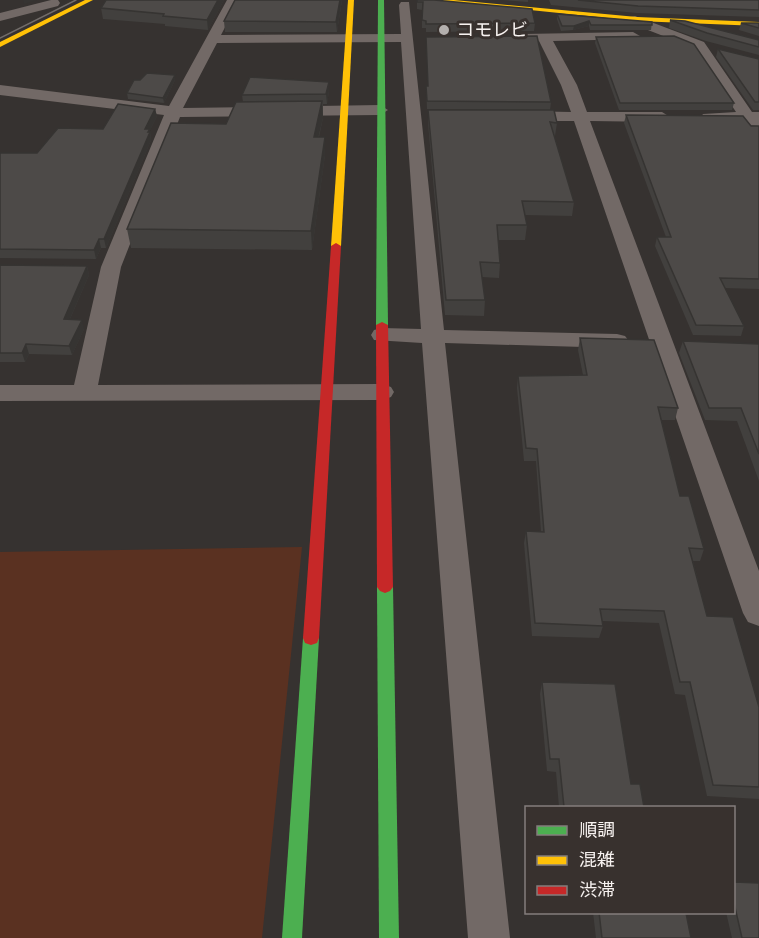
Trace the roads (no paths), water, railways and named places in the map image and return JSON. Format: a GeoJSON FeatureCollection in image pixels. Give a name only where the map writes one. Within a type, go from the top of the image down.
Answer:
{"type":"FeatureCollection","features":[{"type":"Feature","properties":{"kind":"main road"},"geometry":{"type":"LineString","coordinates":[[0,45],[90,0]]}},
{"type":"Feature","properties":{"kind":"main road"},"geometry":{"type":"LineString","coordinates":[[292,938],[351,0]]}},
{"type":"Feature","properties":{"kind":"main road"},"geometry":{"type":"LineString","coordinates":[[434,0],[635,20],[690,24],[759,24]]}},
{"type":"Feature","properties":{"kind":"main road"},"geometry":{"type":"LineString","coordinates":[[0,28],[57,1]]}},
{"type":"Feature","properties":{"kind":"main road"},"geometry":{"type":"LineString","coordinates":[[389,938],[380,113],[382,38],[393,3]]}},
{"type":"Feature","properties":{"kind":"street"},"geometry":{"type":"LineString","coordinates":[[84,394],[100,267],[174,111],[233,0]]}},
{"type":"Feature","properties":{"kind":"street"},"geometry":{"type":"LineString","coordinates":[[0,16],[57,1]]}},
{"type":"Feature","properties":{"kind":"street"},"geometry":{"type":"LineString","coordinates":[[393,3],[415,38],[433,337],[489,938]]}},
{"type":"Feature","properties":{"kind":"street"},"geometry":{"type":"LineString","coordinates":[[635,20],[673,36],[719,51]]}},
{"type":"Feature","properties":{"kind":"street"},"geometry":{"type":"LineString","coordinates":[[690,24],[747,39]]}},
{"type":"Feature","properties":{"kind":"street"},"geometry":{"type":"LineString","coordinates":[[510,37],[673,36]]}},
{"type":"Feature","properties":{"kind":"street"},"geometry":{"type":"LineString","coordinates":[[544,37],[569,85],[673,343],[759,613]]}},
{"type":"Feature","properties":{"kind":"street"},"geometry":{"type":"LineString","coordinates":[[212,39],[415,38]]}},
{"type":"Feature","properties":{"kind":"street"},"geometry":{"type":"LineString","coordinates":[[699,45],[753,117],[759,134]]}},
{"type":"Feature","properties":{"kind":"street"},"geometry":{"type":"LineString","coordinates":[[0,90],[174,111],[343,110],[421,116]]}},
{"type":"Feature","properties":{"kind":"street"},"geometry":{"type":"LineString","coordinates":[[0,106],[23,94]]}},
{"type":"Feature","properties":{"kind":"street"},"geometry":{"type":"LineString","coordinates":[[510,116],[753,117]]}},
{"type":"Feature","properties":{"kind":"street"},"geometry":{"type":"LineString","coordinates":[[382,335],[673,343]]}},
{"type":"Feature","properties":{"kind":"street"},"geometry":{"type":"LineString","coordinates":[[0,393],[382,392]]}},
{"type":"Feature","properties":{"kind":"tram line"},"geometry":{"type":"LineString","coordinates":[[0,38],[76,0]]}},
{"type":"Feature","properties":{"kind":"place","name":"コモレビ"},"geometry":{"type":"Point","coordinates":[444,30]}}]}
